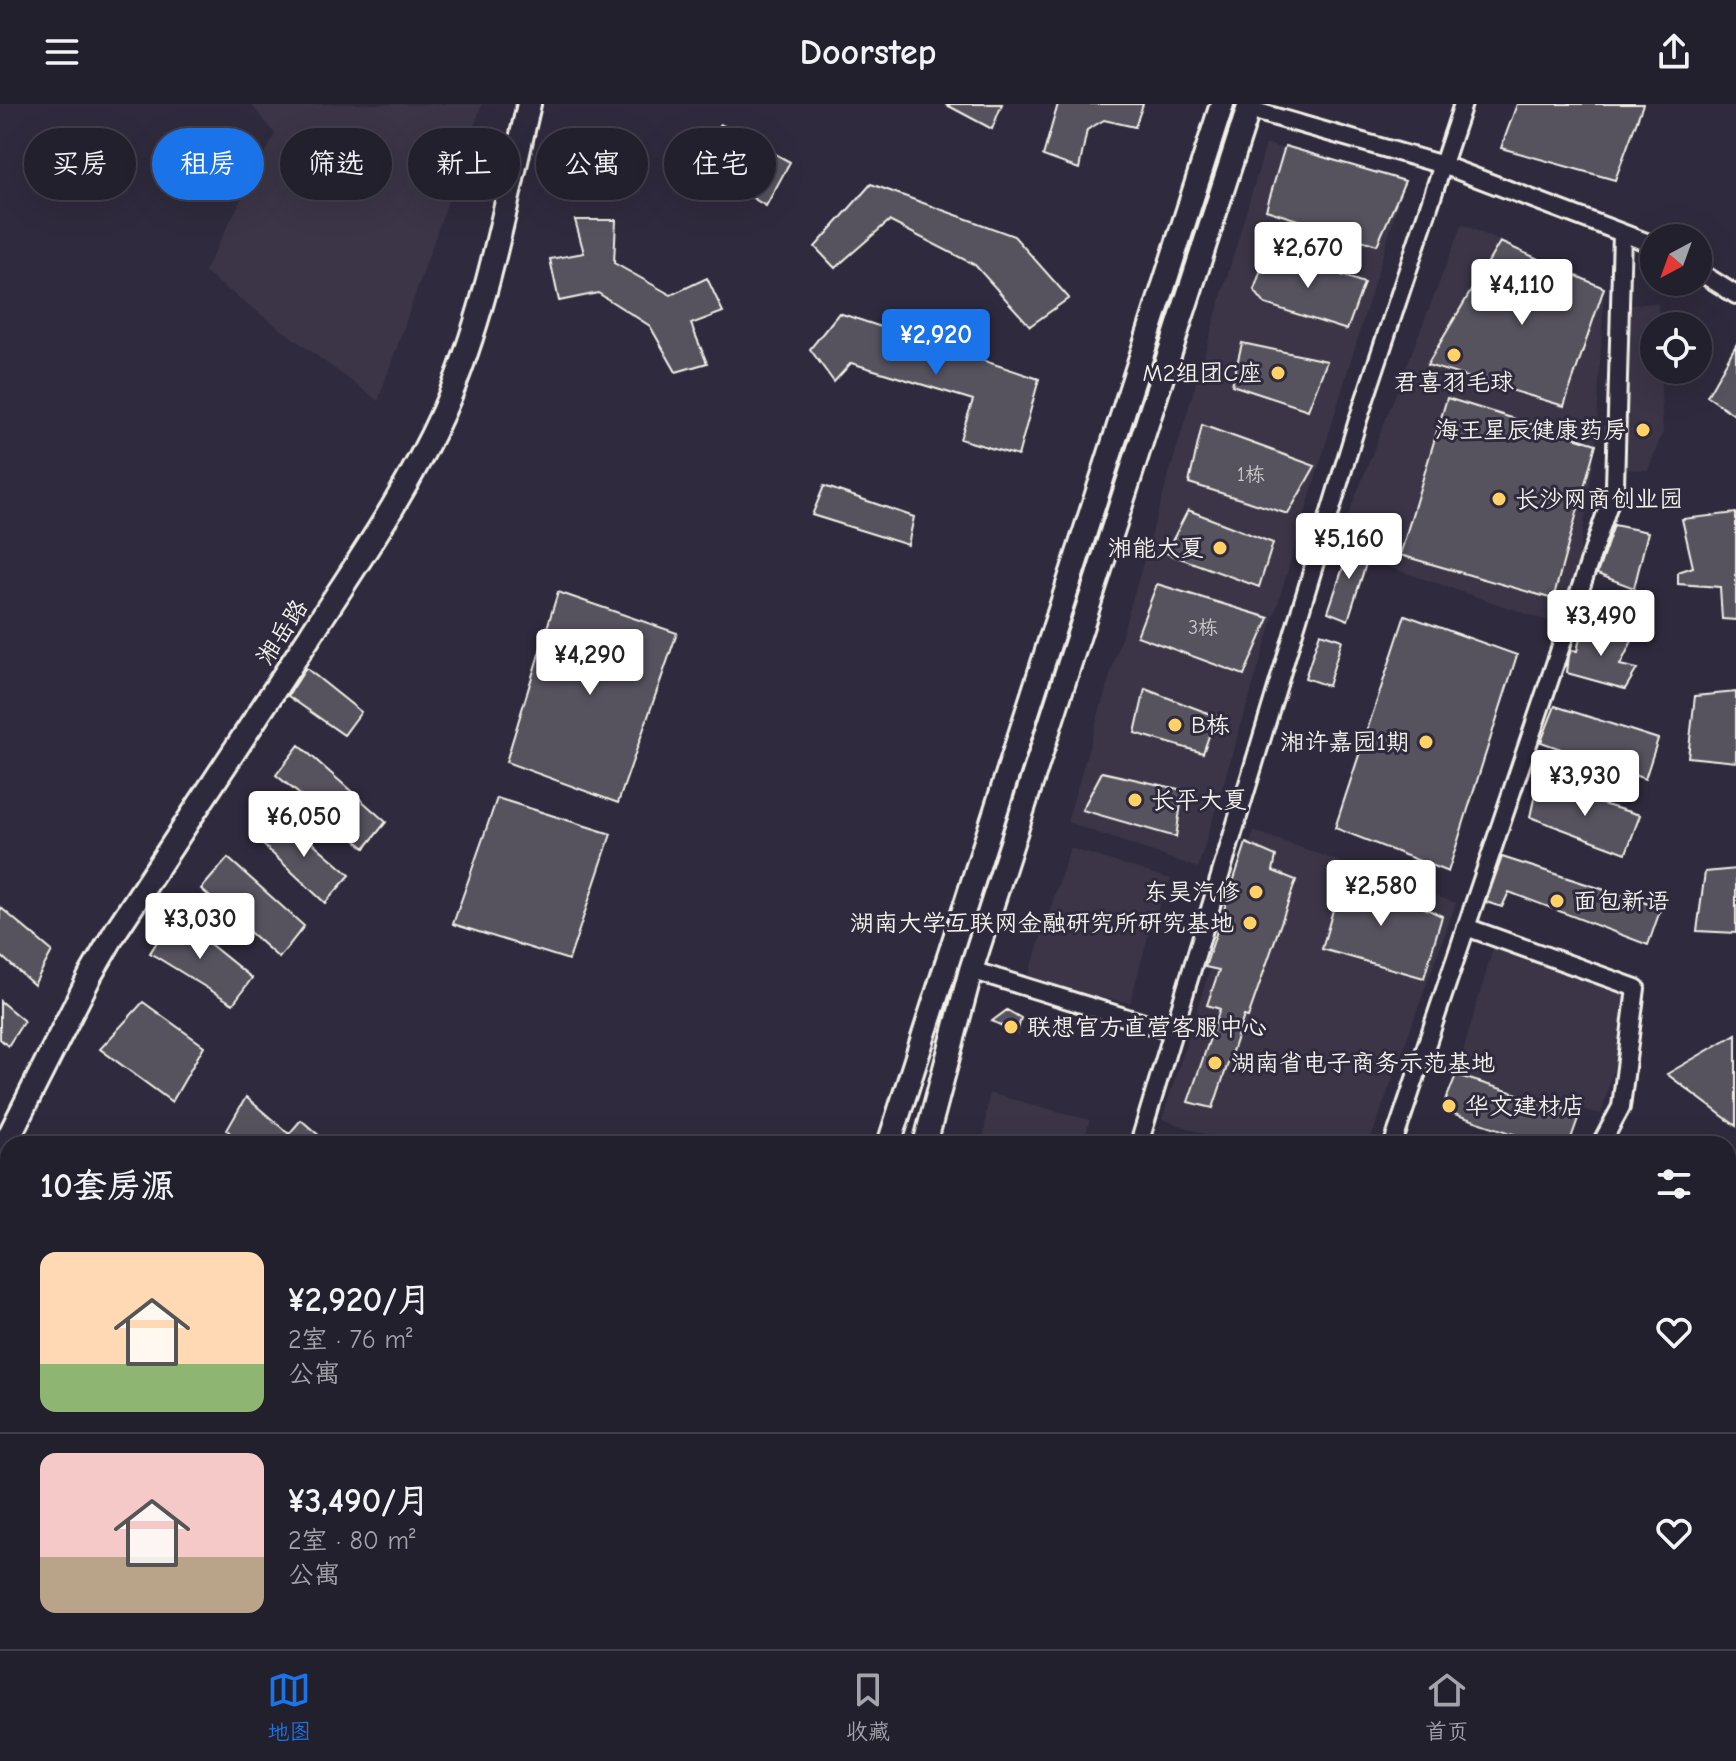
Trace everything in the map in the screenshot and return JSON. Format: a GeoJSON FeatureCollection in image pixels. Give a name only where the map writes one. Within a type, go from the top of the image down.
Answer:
{"type":"FeatureCollection","features":[{"type":"Feature","properties":{"kind":"street","name":"湘岳路"},"geometry":{"type":"LineString","coordinates":[[0,1127],[121,900],[350,550],[419,432],[442,383],[472,288],[516,104]]}},
{"type":"Feature","properties":{"kind":"street","name":"湘岳路"},"geometry":{"type":"LineString","coordinates":[[9,1136],[117,929],[376,534],[418,463],[461,367],[474,325],[529,104]]}},
{"type":"Feature","properties":{"kind":"street"},"geometry":{"type":"LineString","coordinates":[[892,1136],[1222,104]]}},
{"type":"Feature","properties":{"kind":"street"},"geometry":{"type":"LineString","coordinates":[[1141,1136],[1358,420],[1463,104]]}},
{"type":"Feature","properties":{"kind":"street"},"geometry":{"type":"LineString","coordinates":[[927,1136],[971,970],[1249,107],[1443,165],[1640,240]]}},
{"type":"Feature","properties":{"kind":"street"},"geometry":{"type":"LineString","coordinates":[[1396,1136],[1615,486],[1622,233]]}},
{"type":"Feature","properties":{"kind":"street"},"geometry":{"type":"LineString","coordinates":[[1712,280],[1736,295]]}},
{"type":"Feature","properties":{"kind":"street"},"geometry":{"type":"LineString","coordinates":[[1466,927],[1636,988],[1621,1107],[1605,1136]]}},
{"type":"Feature","properties":{"kind":"street"},"geometry":{"type":"LineString","coordinates":[[971,970],[1173,1032]]}},
{"type":"Feature","properties":{"kind":"shaded area"},"geometry":{"type":"Polygon","coordinates":[[[251,104],[482,104],[474,128],[408,128],[408,200],[448,200],[378,401],[204,272],[241,200],[264,200],[264,155],[275,134],[251,104]]]}},
{"type":"Feature","properties":{"kind":"shaded area"},"geometry":{"type":"Polygon","coordinates":[[[1266,144],[1405,181],[1198,868],[1067,822],[1266,144]]]}},
{"type":"Feature","properties":{"kind":"shaded area"},"geometry":{"type":"Polygon","coordinates":[[[1462,224],[1604,288],[1596,444],[1568,628],[1335,549],[1462,224]]]}},
{"type":"Feature","properties":{"kind":"shaded area"},"geometry":{"type":"Polygon","coordinates":[[[1658,303],[1658,312],[1640,312],[1640,384],[1661,384],[1663,432],[1648,470],[1620,469],[1627,305],[1658,303]]]}},
{"type":"Feature","properties":{"kind":"shaded area"},"geometry":{"type":"Polygon","coordinates":[[[1254,831],[1456,903],[1372,1136],[1210,1136],[1162,1119],[1254,831]]]}},
{"type":"Feature","properties":{"kind":"shaded area"},"geometry":{"type":"Polygon","coordinates":[[[1070,848],[1171,879],[1152,922],[1130,1003],[1026,983],[1070,848]]]}},
{"type":"Feature","properties":{"kind":"shaded area"},"geometry":{"type":"Polygon","coordinates":[[[1495,942],[1636,988],[1601,1114],[1456,1075],[1495,942]]]}},
{"type":"Feature","properties":{"kind":"shaded area"},"geometry":{"type":"Polygon","coordinates":[[[989,1093],[1090,1120],[1085,1136],[984,1136],[989,1093]]]}},
{"type":"Feature","properties":{"kind":"building"},"geometry":{"type":"Polygon","coordinates":[[[945,104],[1002,104],[992,129],[945,104]]]}},
{"type":"Feature","properties":{"kind":"building"},"geometry":{"type":"Polygon","coordinates":[[[1058,104],[1143,104],[1135,127],[1104,120],[1087,130],[1079,169],[1043,156],[1058,104]]]}},
{"type":"Feature","properties":{"kind":"building"},"geometry":{"type":"Polygon","coordinates":[[[1517,104],[1643,104],[1615,180],[1501,148],[1517,104]]]}},
{"type":"Feature","properties":{"kind":"building"},"geometry":{"type":"Polygon","coordinates":[[[1285,146],[1405,181],[1377,245],[1266,210],[1285,146]]]}},
{"type":"Feature","properties":{"kind":"building"},"geometry":{"type":"Polygon","coordinates":[[[776,154],[790,162],[776,188],[776,154]]]}},
{"type":"Feature","properties":{"kind":"building"},"geometry":{"type":"Polygon","coordinates":[[[871,184],[1014,236],[1069,298],[1030,326],[975,265],[889,221],[835,268],[815,247],[871,184]]]}},
{"type":"Feature","properties":{"kind":"building"},"geometry":{"type":"Polygon","coordinates":[[[575,220],[616,220],[614,263],[671,295],[707,278],[723,312],[691,324],[707,363],[676,372],[650,326],[598,293],[559,301],[550,259],[584,253],[575,220]]]}},
{"type":"Feature","properties":{"kind":"building"},"geometry":{"type":"Polygon","coordinates":[[[1500,242],[1604,288],[1564,406],[1427,365],[1500,242]]]}},
{"type":"Feature","properties":{"kind":"building"},"geometry":{"type":"Polygon","coordinates":[[[1268,249],[1364,283],[1347,330],[1265,304],[1254,290],[1268,249]]]}},
{"type":"Feature","properties":{"kind":"building"},"geometry":{"type":"Polygon","coordinates":[[[839,313],[1039,379],[1018,456],[960,439],[973,400],[851,363],[834,382],[810,349],[839,313]]]}},
{"type":"Feature","properties":{"kind":"building","name":"M2组团C座"},"geometry":{"type":"Polygon","coordinates":[[[1242,343],[1327,361],[1308,410],[1232,385],[1242,343]]]}},
{"type":"Feature","properties":{"kind":"building"},"geometry":{"type":"Polygon","coordinates":[[[1736,345],[1736,416],[1707,396],[1736,345]]]}},
{"type":"Feature","properties":{"kind":"building","name":"长沙网商创业园"},"geometry":{"type":"Polygon","coordinates":[[[1447,398],[1596,444],[1553,599],[1400,555],[1447,398]]]}},
{"type":"Feature","properties":{"kind":"building"},"geometry":{"type":"Polygon","coordinates":[[[1202,425],[1315,466],[1288,514],[1189,483],[1202,425]]]}},
{"type":"Feature","properties":{"kind":"building"},"geometry":{"type":"Polygon","coordinates":[[[824,486],[914,517],[908,545],[812,515],[824,486]]]}},
{"type":"Feature","properties":{"kind":"building","name":"湘能大夏"},"geometry":{"type":"Polygon","coordinates":[[[1188,510],[1273,543],[1259,587],[1166,553],[1188,510]]]}},
{"type":"Feature","properties":{"kind":"building"},"geometry":{"type":"Polygon","coordinates":[[[1736,513],[1736,620],[1722,619],[1720,587],[1678,584],[1678,572],[1693,567],[1682,519],[1736,513]]]}},
{"type":"Feature","properties":{"kind":"building"},"geometry":{"type":"Polygon","coordinates":[[[1614,525],[1648,532],[1634,588],[1597,574],[1614,525]]]}},
{"type":"Feature","properties":{"kind":"building"},"geometry":{"type":"Polygon","coordinates":[[[1351,544],[1371,548],[1348,620],[1328,612],[1351,544]]]}},
{"type":"Feature","properties":{"kind":"building"},"geometry":{"type":"Polygon","coordinates":[[[1157,584],[1269,618],[1244,675],[1137,636],[1157,584]]]}},
{"type":"Feature","properties":{"kind":"building"},"geometry":{"type":"Polygon","coordinates":[[[558,592],[677,633],[618,803],[506,762],[558,592]]]}},
{"type":"Feature","properties":{"kind":"building","name":"湘许嘉园1期"},"geometry":{"type":"Polygon","coordinates":[[[1405,615],[1517,655],[1448,872],[1335,828],[1405,615]]]}},
{"type":"Feature","properties":{"kind":"building"},"geometry":{"type":"Polygon","coordinates":[[[1583,625],[1633,639],[1620,665],[1637,669],[1625,689],[1567,673],[1571,650],[1577,651],[1583,625]]]}},
{"type":"Feature","properties":{"kind":"building"},"geometry":{"type":"Polygon","coordinates":[[[1320,633],[1342,640],[1328,686],[1305,678],[1320,633]]]}},
{"type":"Feature","properties":{"kind":"building"},"geometry":{"type":"Polygon","coordinates":[[[306,668],[361,712],[344,735],[288,696],[306,668]]]}},
{"type":"Feature","properties":{"kind":"building","name":"B栋"},"geometry":{"type":"Polygon","coordinates":[[[1145,689],[1216,716],[1203,753],[1135,733],[1145,689]]]}},
{"type":"Feature","properties":{"kind":"building"},"geometry":{"type":"Polygon","coordinates":[[[1736,692],[1736,762],[1688,757],[1695,696],[1736,692]]]}},
{"type":"Feature","properties":{"kind":"building"},"geometry":{"type":"Polygon","coordinates":[[[1555,706],[1658,739],[1645,779],[1541,742],[1555,706]]]}},
{"type":"Feature","properties":{"kind":"building"},"geometry":{"type":"Polygon","coordinates":[[[299,745],[386,822],[365,848],[276,775],[299,745]]]}},
{"type":"Feature","properties":{"kind":"building","name":"长平大夏"},"geometry":{"type":"Polygon","coordinates":[[[1102,772],[1183,790],[1176,837],[1082,810],[1102,772]]]}},
{"type":"Feature","properties":{"kind":"building"},"geometry":{"type":"Polygon","coordinates":[[[1537,785],[1640,815],[1626,853],[1530,817],[1537,785]]]}},
{"type":"Feature","properties":{"kind":"building"},"geometry":{"type":"Polygon","coordinates":[[[497,798],[611,834],[569,960],[453,924],[497,798]]]}},
{"type":"Feature","properties":{"kind":"building"},"geometry":{"type":"Polygon","coordinates":[[[281,815],[350,875],[325,903],[257,839],[281,815]]]}},
{"type":"Feature","properties":{"kind":"building","name":"湖南大学互联网金融研究所研究基地"},"geometry":{"type":"Polygon","coordinates":[[[1246,843],[1276,856],[1273,871],[1296,880],[1213,1108],[1188,1102],[1220,1009],[1207,1005],[1219,970],[1205,967],[1246,843]]]}},
{"type":"Feature","properties":{"kind":"building"},"geometry":{"type":"Polygon","coordinates":[[[1502,857],[1661,908],[1648,945],[1509,892],[1502,907],[1486,902],[1502,857]]]}},
{"type":"Feature","properties":{"kind":"building"},"geometry":{"type":"Polygon","coordinates":[[[228,858],[304,926],[279,958],[201,889],[228,858]]]}},
{"type":"Feature","properties":{"kind":"building"},"geometry":{"type":"Polygon","coordinates":[[[1736,869],[1736,933],[1697,931],[1705,872],[1736,869]]]}},
{"type":"Feature","properties":{"kind":"building"},"geometry":{"type":"Polygon","coordinates":[[[1344,871],[1442,916],[1424,978],[1322,949],[1344,871]]]}},
{"type":"Feature","properties":{"kind":"building"},"geometry":{"type":"Polygon","coordinates":[[[0,907],[52,951],[34,985],[0,955],[0,907]]]}},
{"type":"Feature","properties":{"kind":"building"},"geometry":{"type":"Polygon","coordinates":[[[174,915],[252,978],[233,1004],[150,953],[174,915]]]}},
{"type":"Feature","properties":{"kind":"building"},"geometry":{"type":"Polygon","coordinates":[[[0,1001],[24,1021],[8,1046],[0,1039],[0,1001]]]}},
{"type":"Feature","properties":{"kind":"building"},"geometry":{"type":"Polygon","coordinates":[[[143,1002],[204,1046],[172,1102],[100,1049],[143,1002]]]}},
{"type":"Feature","properties":{"kind":"building","name":"联想官方直营客服中心"},"geometry":{"type":"Polygon","coordinates":[[[1007,1010],[1021,1018],[1017,1033],[992,1021],[1007,1010]]]}},
{"type":"Feature","properties":{"kind":"building"},"geometry":{"type":"Polygon","coordinates":[[[1736,1034],[1736,1126],[1667,1074],[1736,1034]]]}},
{"type":"Feature","properties":{"kind":"building"},"geometry":{"type":"Polygon","coordinates":[[[1456,1075],[1580,1113],[1572,1136],[1520,1136],[1442,1110],[1456,1075]]]}},
{"type":"Feature","properties":{"kind":"building"},"geometry":{"type":"Polygon","coordinates":[[[246,1097],[289,1134],[301,1120],[320,1136],[233,1136],[227,1130],[246,1097]]]}},
{"type":"Feature","properties":{"kind":"place","name":"君喜羽毛球"},"geometry":{"type":"Point","coordinates":[1454,355]}},
{"type":"Feature","properties":{"kind":"place","name":"M2组团C座"},"geometry":{"type":"Point","coordinates":[1278,373]}},
{"type":"Feature","properties":{"kind":"place","name":"海王星辰健康药房"},"geometry":{"type":"Point","coordinates":[1643,430]}},
{"type":"Feature","properties":{"kind":"place","name":"长沙网商创业园"},"geometry":{"type":"Point","coordinates":[1499,499]}},
{"type":"Feature","properties":{"kind":"place","name":"湘能大夏"},"geometry":{"type":"Point","coordinates":[1220,548]}},
{"type":"Feature","properties":{"kind":"place","name":"B栋"},"geometry":{"type":"Point","coordinates":[1175,725]}},
{"type":"Feature","properties":{"kind":"place","name":"湘许嘉园1期"},"geometry":{"type":"Point","coordinates":[1426,742]}},
{"type":"Feature","properties":{"kind":"place","name":"长平大夏"},"geometry":{"type":"Point","coordinates":[1135,800]}},
{"type":"Feature","properties":{"kind":"place","name":"东昊汽修"},"geometry":{"type":"Point","coordinates":[1256,892]}},
{"type":"Feature","properties":{"kind":"place","name":"面包新语"},"geometry":{"type":"Point","coordinates":[1557,901]}},
{"type":"Feature","properties":{"kind":"place","name":"湖南大学互联网金融研究所研究基地"},"geometry":{"type":"Point","coordinates":[1250,923]}},
{"type":"Feature","properties":{"kind":"place","name":"联想官方直营客服中心"},"geometry":{"type":"Point","coordinates":[1011,1027]}},
{"type":"Feature","properties":{"kind":"place","name":"湖南省电子商务示范基地"},"geometry":{"type":"Point","coordinates":[1215,1063]}},
{"type":"Feature","properties":{"kind":"place","name":"华文建材店"},"geometry":{"type":"Point","coordinates":[1449,1106]}}]}
